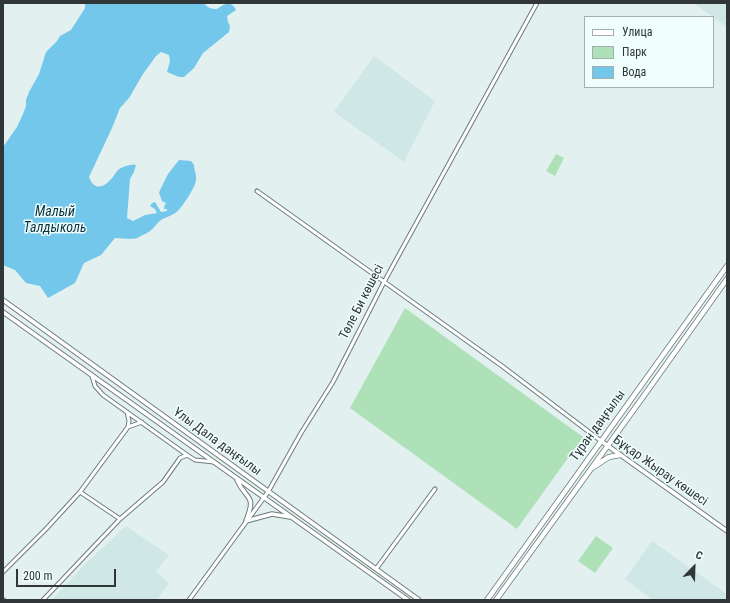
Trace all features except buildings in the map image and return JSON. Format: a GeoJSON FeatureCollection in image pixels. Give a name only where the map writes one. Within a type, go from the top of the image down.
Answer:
{"type":"FeatureCollection","features":[{"type":"Feature","properties":{"kind":"main road","name":"Тұран даңғылы"},"geometry":{"type":"LineString","coordinates":[[487,600],[727,266]]}},
{"type":"Feature","properties":{"kind":"main road","name":"Тұран даңғылы"},"geometry":{"type":"LineString","coordinates":[[496,600],[727,279]]}},
{"type":"Feature","properties":{"kind":"main road"},"geometry":{"type":"LineString","coordinates":[[590,469],[608,457],[620,455]]}},
{"type":"Feature","properties":{"kind":"main road"},"geometry":{"type":"LineString","coordinates":[[482,600],[490,596]]}},
{"type":"Feature","properties":{"kind":"street","name":"Төле Би көшесі"},"geometry":{"type":"LineString","coordinates":[[189,600],[268,492],[332,382],[384,282],[537,3]]}},
{"type":"Feature","properties":{"kind":"street"},"geometry":{"type":"LineString","coordinates":[[257,190],[502,366],[601,441]]}},
{"type":"Feature","properties":{"kind":"street","name":"Ұлы Дала даңғылы"},"geometry":{"type":"LineString","coordinates":[[3,300],[419,600]]}},
{"type":"Feature","properties":{"kind":"street","name":"Ұлы Дала даңғылы"},"geometry":{"type":"LineString","coordinates":[[3,312],[408,600]]}},
{"type":"Feature","properties":{"kind":"street"},"geometry":{"type":"LineString","coordinates":[[55,349],[60,341]]}},
{"type":"Feature","properties":{"kind":"street"},"geometry":{"type":"LineString","coordinates":[[70,360],[76,352]]}},
{"type":"Feature","properties":{"kind":"street"},"geometry":{"type":"LineString","coordinates":[[92,375],[95,386],[99,390],[187,455],[195,460],[214,462]]}},
{"type":"Feature","properties":{"kind":"street"},"geometry":{"type":"LineString","coordinates":[[3,572],[80,492],[128,427],[129,421],[127,412]]}},
{"type":"Feature","properties":{"kind":"street"},"geometry":{"type":"LineString","coordinates":[[128,427],[142,422]]}},
{"type":"Feature","properties":{"kind":"street","name":"Бұқар Жырау көшесі"},"geometry":{"type":"LineString","coordinates":[[601,441],[727,531]]}},
{"type":"Feature","properties":{"kind":"street"},"geometry":{"type":"LineString","coordinates":[[43,600],[120,520],[163,482],[180,458],[187,455]]}},
{"type":"Feature","properties":{"kind":"street"},"geometry":{"type":"LineString","coordinates":[[237,479],[240,487],[248,495],[251,502],[251,509],[246,521]]}},
{"type":"Feature","properties":{"kind":"street"},"geometry":{"type":"LineString","coordinates":[[376,569],[435,489]]}},
{"type":"Feature","properties":{"kind":"street"},"geometry":{"type":"LineString","coordinates":[[80,492],[120,520]]}},
{"type":"Feature","properties":{"kind":"street"},"geometry":{"type":"LineString","coordinates":[[246,521],[272,514],[291,517]]}},
{"type":"Feature","properties":{"kind":"shaded area"},"geometry":{"type":"Polygon","coordinates":[[[693,3],[727,3],[727,27],[714,18],[714,16],[712,16],[693,3]]]}},
{"type":"Feature","properties":{"kind":"shaded area"},"geometry":{"type":"Polygon","coordinates":[[[374,56],[435,101],[404,162],[334,112],[374,56]]]}},
{"type":"Feature","properties":{"kind":"shaded area"},"geometry":{"type":"Polygon","coordinates":[[[126,526],[169,555],[156,571],[169,583],[157,600],[52,600],[85,564],[126,526]]]}},
{"type":"Feature","properties":{"kind":"shaded area"},"geometry":{"type":"Polygon","coordinates":[[[652,541],[727,594],[727,600],[653,600],[625,579],[652,541]]]}},
{"type":"Feature","properties":{"kind":"green space"},"geometry":{"type":"Polygon","coordinates":[[[556,154],[564,158],[555,176],[546,171],[556,154]]]}},
{"type":"Feature","properties":{"kind":"green space"},"geometry":{"type":"Polygon","coordinates":[[[405,308],[583,437],[517,529],[350,408],[405,308]]]}},
{"type":"Feature","properties":{"kind":"green space"},"geometry":{"type":"Polygon","coordinates":[[[596,536],[613,548],[595,573],[578,561],[596,536]]]}},
{"type":"Feature","properties":{"kind":"water","name":"Малый Талдыколь"},"geometry":{"type":"Polygon","coordinates":[[[85,3],[204,3],[213,9],[217,9],[225,4],[230,4],[236,10],[227,16],[230,26],[229,32],[203,53],[194,68],[184,77],[179,77],[167,72],[170,61],[169,55],[161,52],[156,56],[143,74],[129,98],[120,108],[89,177],[96,186],[103,186],[120,169],[129,165],[136,165],[130,179],[127,218],[133,221],[145,215],[157,213],[155,209],[150,206],[155,202],[161,212],[167,211],[167,209],[164,209],[166,203],[162,201],[159,193],[160,190],[168,174],[179,160],[191,161],[194,165],[196,178],[194,187],[188,198],[178,211],[161,220],[148,232],[135,239],[115,238],[101,255],[84,263],[75,283],[48,298],[40,286],[26,283],[15,270],[3,265],[3,147],[17,127],[23,114],[26,106],[26,100],[39,74],[46,52],[60,36],[71,30],[85,8],[85,3]]]}}]}
